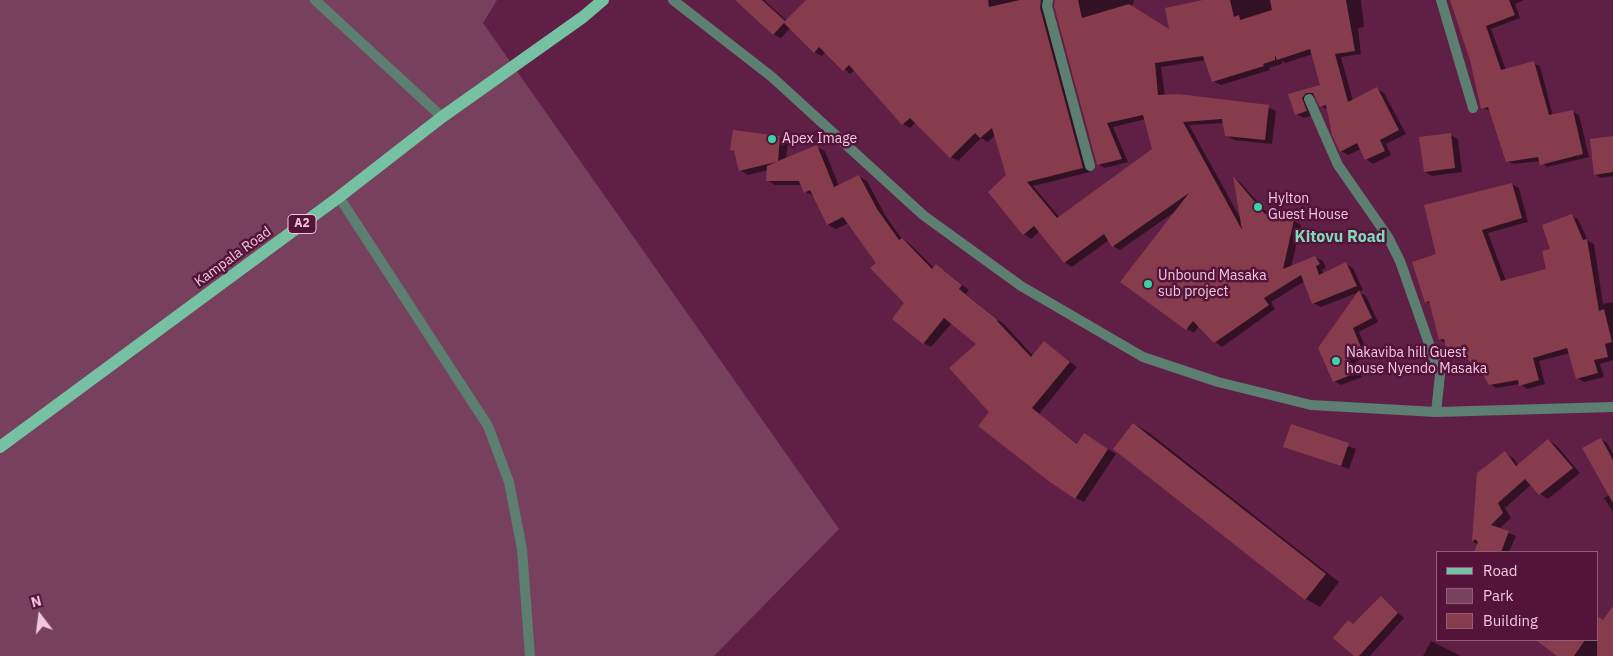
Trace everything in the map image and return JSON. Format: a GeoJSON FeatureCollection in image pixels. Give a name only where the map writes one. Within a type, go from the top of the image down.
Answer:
{"type":"FeatureCollection","features":[{"type":"Feature","properties":{"kind":"main road","name":"Kampala Road"},"geometry":{"type":"LineString","coordinates":[[0,448],[339,197],[442,117],[584,16],[603,0]]}},
{"type":"Feature","properties":{"kind":"street"},"geometry":{"type":"LineString","coordinates":[[315,0],[442,117]]}},
{"type":"Feature","properties":{"kind":"street"},"geometry":{"type":"LineString","coordinates":[[673,0],[772,77],[923,215],[1020,286],[1143,358],[1218,382],[1311,405],[1436,412],[1613,407]]}},
{"type":"Feature","properties":{"kind":"street"},"geometry":{"type":"LineString","coordinates":[[1048,0],[1047,6],[1090,166]]}},
{"type":"Feature","properties":{"kind":"street"},"geometry":{"type":"LineString","coordinates":[[1441,0],[1473,108]]}},
{"type":"Feature","properties":{"kind":"street"},"geometry":{"type":"LineString","coordinates":[[1309,99],[1338,165],[1388,236],[1400,261],[1440,376],[1436,412]]}},
{"type":"Feature","properties":{"kind":"street"},"geometry":{"type":"LineString","coordinates":[[339,197],[488,426],[509,482],[522,549],[530,656]]}},
{"type":"Feature","properties":{"kind":"green space"},"geometry":{"type":"Polygon","coordinates":[[[0,0],[497,0],[483,23],[839,529],[714,656],[0,656],[0,0]]]}},
{"type":"Feature","properties":{"kind":"building"},"geometry":{"type":"Polygon","coordinates":[[[735,0],[762,0],[785,21],[806,0],[988,0],[989,7],[1020,0],[1041,0],[1040,8],[1083,168],[1027,182],[1057,218],[1152,149],[1143,115],[1107,123],[1122,159],[1097,165],[1054,6],[1055,0],[1078,0],[1082,18],[1129,4],[1169,29],[1165,8],[1203,0],[1230,0],[1234,17],[1239,15],[1240,20],[1272,10],[1270,0],[1346,0],[1355,51],[1335,54],[1348,102],[1377,87],[1399,130],[1380,140],[1385,151],[1365,160],[1357,143],[1340,152],[1332,135],[1326,105],[1320,107],[1313,93],[1306,93],[1302,98],[1307,111],[1295,115],[1288,94],[1320,85],[1310,49],[1277,60],[1275,55],[1275,60],[1263,64],[1264,66],[1212,82],[1203,56],[1155,63],[1158,95],[1178,94],[1269,105],[1265,140],[1225,136],[1222,119],[1183,122],[1242,230],[1233,176],[1265,214],[1294,220],[1283,269],[1315,256],[1320,264],[1316,266],[1319,275],[1346,262],[1357,286],[1312,304],[1301,275],[1264,298],[1269,305],[1214,343],[1193,321],[1186,330],[1120,282],[1189,193],[1112,247],[1104,234],[1064,263],[1034,226],[1023,235],[988,192],[1006,175],[992,128],[980,138],[975,133],[950,158],[910,118],[902,125],[849,65],[843,71],[819,47],[814,53],[784,23],[773,35],[735,0]]]}},
{"type":"Feature","properties":{"kind":"building"},"geometry":{"type":"Polygon","coordinates":[[[1450,0],[1509,0],[1515,15],[1486,26],[1501,70],[1534,61],[1549,115],[1573,110],[1583,154],[1540,165],[1538,157],[1506,162],[1488,107],[1481,109],[1470,60],[1450,0]]]}},
{"type":"Feature","properties":{"kind":"building"},"geometry":{"type":"Polygon","coordinates":[[[733,130],[780,136],[778,161],[817,145],[834,187],[859,175],[877,209],[899,240],[902,238],[932,269],[936,264],[962,285],[959,289],[998,320],[1031,357],[1044,341],[1070,362],[1032,408],[1077,444],[1084,433],[1108,449],[1075,499],[978,426],[989,412],[949,368],[976,344],[944,318],[923,344],[892,319],[904,303],[870,268],[876,263],[843,217],[827,225],[810,190],[804,193],[799,181],[766,181],[767,166],[776,162],[739,171],[734,151],[730,150],[733,130]]]}},
{"type":"Feature","properties":{"kind":"building"},"geometry":{"type":"Polygon","coordinates":[[[1451,133],[1455,168],[1424,172],[1419,137],[1451,133]]]}},
{"type":"Feature","properties":{"kind":"building"},"geometry":{"type":"Polygon","coordinates":[[[1613,136],[1613,172],[1594,175],[1590,139],[1613,136]]]}},
{"type":"Feature","properties":{"kind":"building"},"geometry":{"type":"Polygon","coordinates":[[[1512,183],[1522,218],[1482,230],[1501,281],[1546,269],[1542,251],[1550,249],[1542,225],[1572,214],[1583,240],[1587,239],[1599,311],[1604,309],[1612,342],[1605,344],[1608,357],[1594,360],[1598,373],[1576,379],[1567,348],[1533,358],[1539,380],[1519,386],[1518,380],[1489,385],[1483,375],[1458,348],[1448,356],[1444,339],[1439,340],[1429,301],[1425,303],[1412,262],[1436,254],[1424,205],[1512,183]]]}},
{"type":"Feature","properties":{"kind":"building"},"geometry":{"type":"Polygon","coordinates":[[[1359,290],[1372,318],[1353,328],[1363,352],[1348,358],[1356,373],[1333,382],[1318,348],[1359,290]]]}},
{"type":"Feature","properties":{"kind":"building"},"geometry":{"type":"Polygon","coordinates":[[[1133,423],[1326,574],[1305,600],[1113,449],[1133,423]]]}},
{"type":"Feature","properties":{"kind":"building"},"geometry":{"type":"Polygon","coordinates":[[[1291,424],[1349,443],[1341,466],[1283,447],[1291,424]]]}},
{"type":"Feature","properties":{"kind":"building"},"geometry":{"type":"Polygon","coordinates":[[[1601,438],[1613,460],[1613,503],[1582,448],[1601,438]]]}},
{"type":"Feature","properties":{"kind":"building"},"geometry":{"type":"Polygon","coordinates":[[[1548,439],[1573,468],[1539,495],[1525,479],[1498,503],[1503,513],[1491,525],[1509,531],[1501,551],[1474,551],[1478,542],[1475,539],[1472,542],[1477,473],[1505,451],[1516,466],[1548,439]]]}},
{"type":"Feature","properties":{"kind":"building"},"geometry":{"type":"Polygon","coordinates":[[[1381,596],[1398,613],[1359,656],[1354,656],[1333,638],[1348,620],[1353,624],[1381,596]]]}},
{"type":"Feature","properties":{"kind":"building"},"geometry":{"type":"Polygon","coordinates":[[[1613,606],[1613,656],[1597,656],[1598,617],[1603,620],[1613,606]]]}},
{"type":"Feature","properties":{"kind":"building"},"geometry":{"type":"Polygon","coordinates":[[[1537,641],[1584,641],[1574,656],[1557,656],[1537,641]]]}},
{"type":"Feature","properties":{"kind":"place","name":"Apex Image"},"geometry":{"type":"Point","coordinates":[772,139]}},
{"type":"Feature","properties":{"kind":"place","name":"Hylton Guest House"},"geometry":{"type":"Point","coordinates":[1258,207]}},
{"type":"Feature","properties":{"kind":"place","name":"Unbound Masaka sub project"},"geometry":{"type":"Point","coordinates":[1148,284]}},
{"type":"Feature","properties":{"kind":"place","name":"Nakaviba hill Guest house Nyendo Masaka"},"geometry":{"type":"Point","coordinates":[1336,361]}},
{"type":"Feature","properties":{"kind":"district","name":"Kitovu Road"},"geometry":{"type":"Point","coordinates":[1340,237]}}]}
